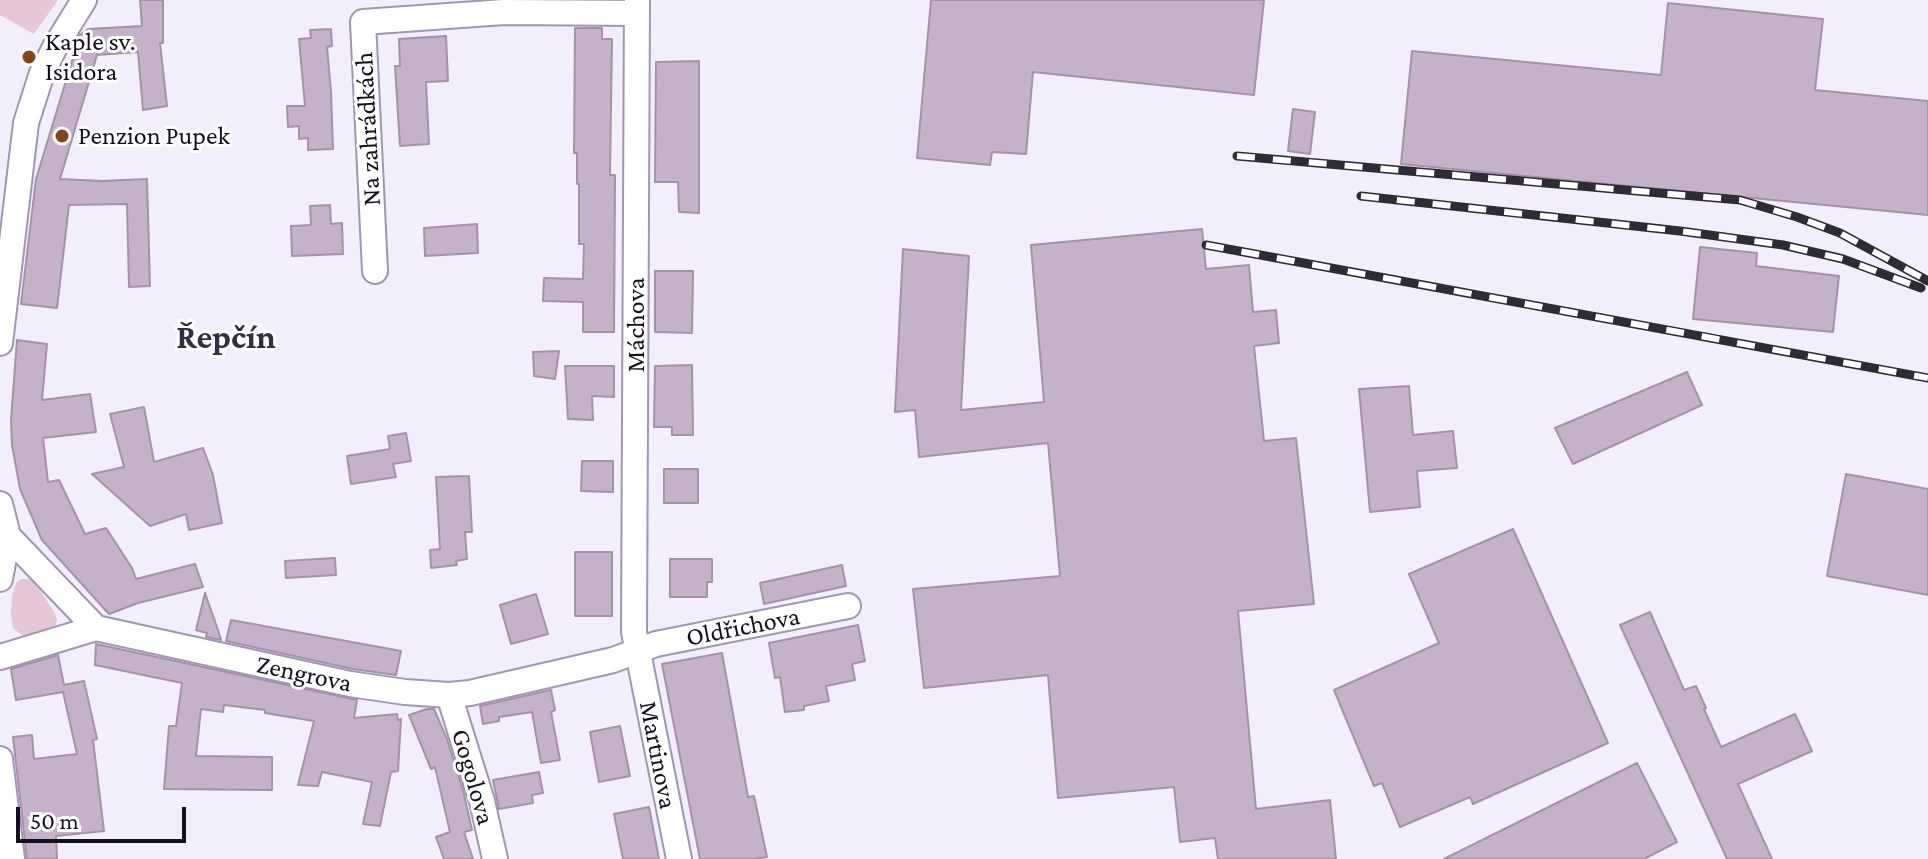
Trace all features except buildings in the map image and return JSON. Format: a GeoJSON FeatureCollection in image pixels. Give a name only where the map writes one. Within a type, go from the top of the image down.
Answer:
{"type":"FeatureCollection","features":[{"type":"Feature","properties":{"kind":"street"},"geometry":{"type":"LineString","coordinates":[[0,343],[26,123],[42,73],[84,0]]}},
{"type":"Feature","properties":{"kind":"street","name":"Na zahrádkách"},"geometry":{"type":"LineString","coordinates":[[375,271],[363,22],[637,6]]}},
{"type":"Feature","properties":{"kind":"street","name":"Máchova"},"geometry":{"type":"LineString","coordinates":[[637,6],[634,632],[638,650]]}},
{"type":"Feature","properties":{"kind":"street"},"geometry":{"type":"LineString","coordinates":[[0,504],[8,536],[0,579]]}},
{"type":"Feature","properties":{"kind":"street"},"geometry":{"type":"LineString","coordinates":[[0,657],[96,628],[8,536]]}},
{"type":"Feature","properties":{"kind":"street","name":"Oldřichova"},"geometry":{"type":"LineString","coordinates":[[638,650],[848,606]]}},
{"type":"Feature","properties":{"kind":"street","name":"Zengrova"},"geometry":{"type":"LineString","coordinates":[[96,628],[381,690],[449,695],[470,693],[613,660],[638,650]]}},
{"type":"Feature","properties":{"kind":"street","name":"Martinova"},"geometry":{"type":"LineString","coordinates":[[638,650],[679,859]]}},
{"type":"Feature","properties":{"kind":"street","name":"Gogolova"},"geometry":{"type":"LineString","coordinates":[[449,695],[482,801],[495,859]]}},
{"type":"Feature","properties":{"kind":"street"},"geometry":{"type":"LineString","coordinates":[[0,759],[1,790],[12,859]]}},
{"type":"Feature","properties":{"kind":"shaded area"},"geometry":{"type":"Polygon","coordinates":[[[0,0],[58,0],[34,34],[0,15],[0,0]]]}},
{"type":"Feature","properties":{"kind":"shaded area"},"geometry":{"type":"Polygon","coordinates":[[[29,579],[36,584],[55,613],[55,627],[47,634],[24,637],[13,628],[12,596],[16,583],[29,579]]]}},
{"type":"Feature","properties":{"kind":"railway"},"geometry":{"type":"LineString","coordinates":[[1237,156],[1740,200],[1840,233],[1928,281]]}},
{"type":"Feature","properties":{"kind":"railway"},"geometry":{"type":"LineString","coordinates":[[1361,196],[1783,245],[1843,259],[1921,288]]}},
{"type":"Feature","properties":{"kind":"railway"},"geometry":{"type":"LineString","coordinates":[[1206,245],[1928,378]]}},
{"type":"Feature","properties":{"kind":"place","name":"Kaple sv. Isidora"},"geometry":{"type":"Point","coordinates":[29,57]}},
{"type":"Feature","properties":{"kind":"place","name":"Penzion Pupek"},"geometry":{"type":"Point","coordinates":[62,136]}},
{"type":"Feature","properties":{"kind":"district","name":"Řepčín"},"geometry":{"type":"Point","coordinates":[226,338]}}]}
